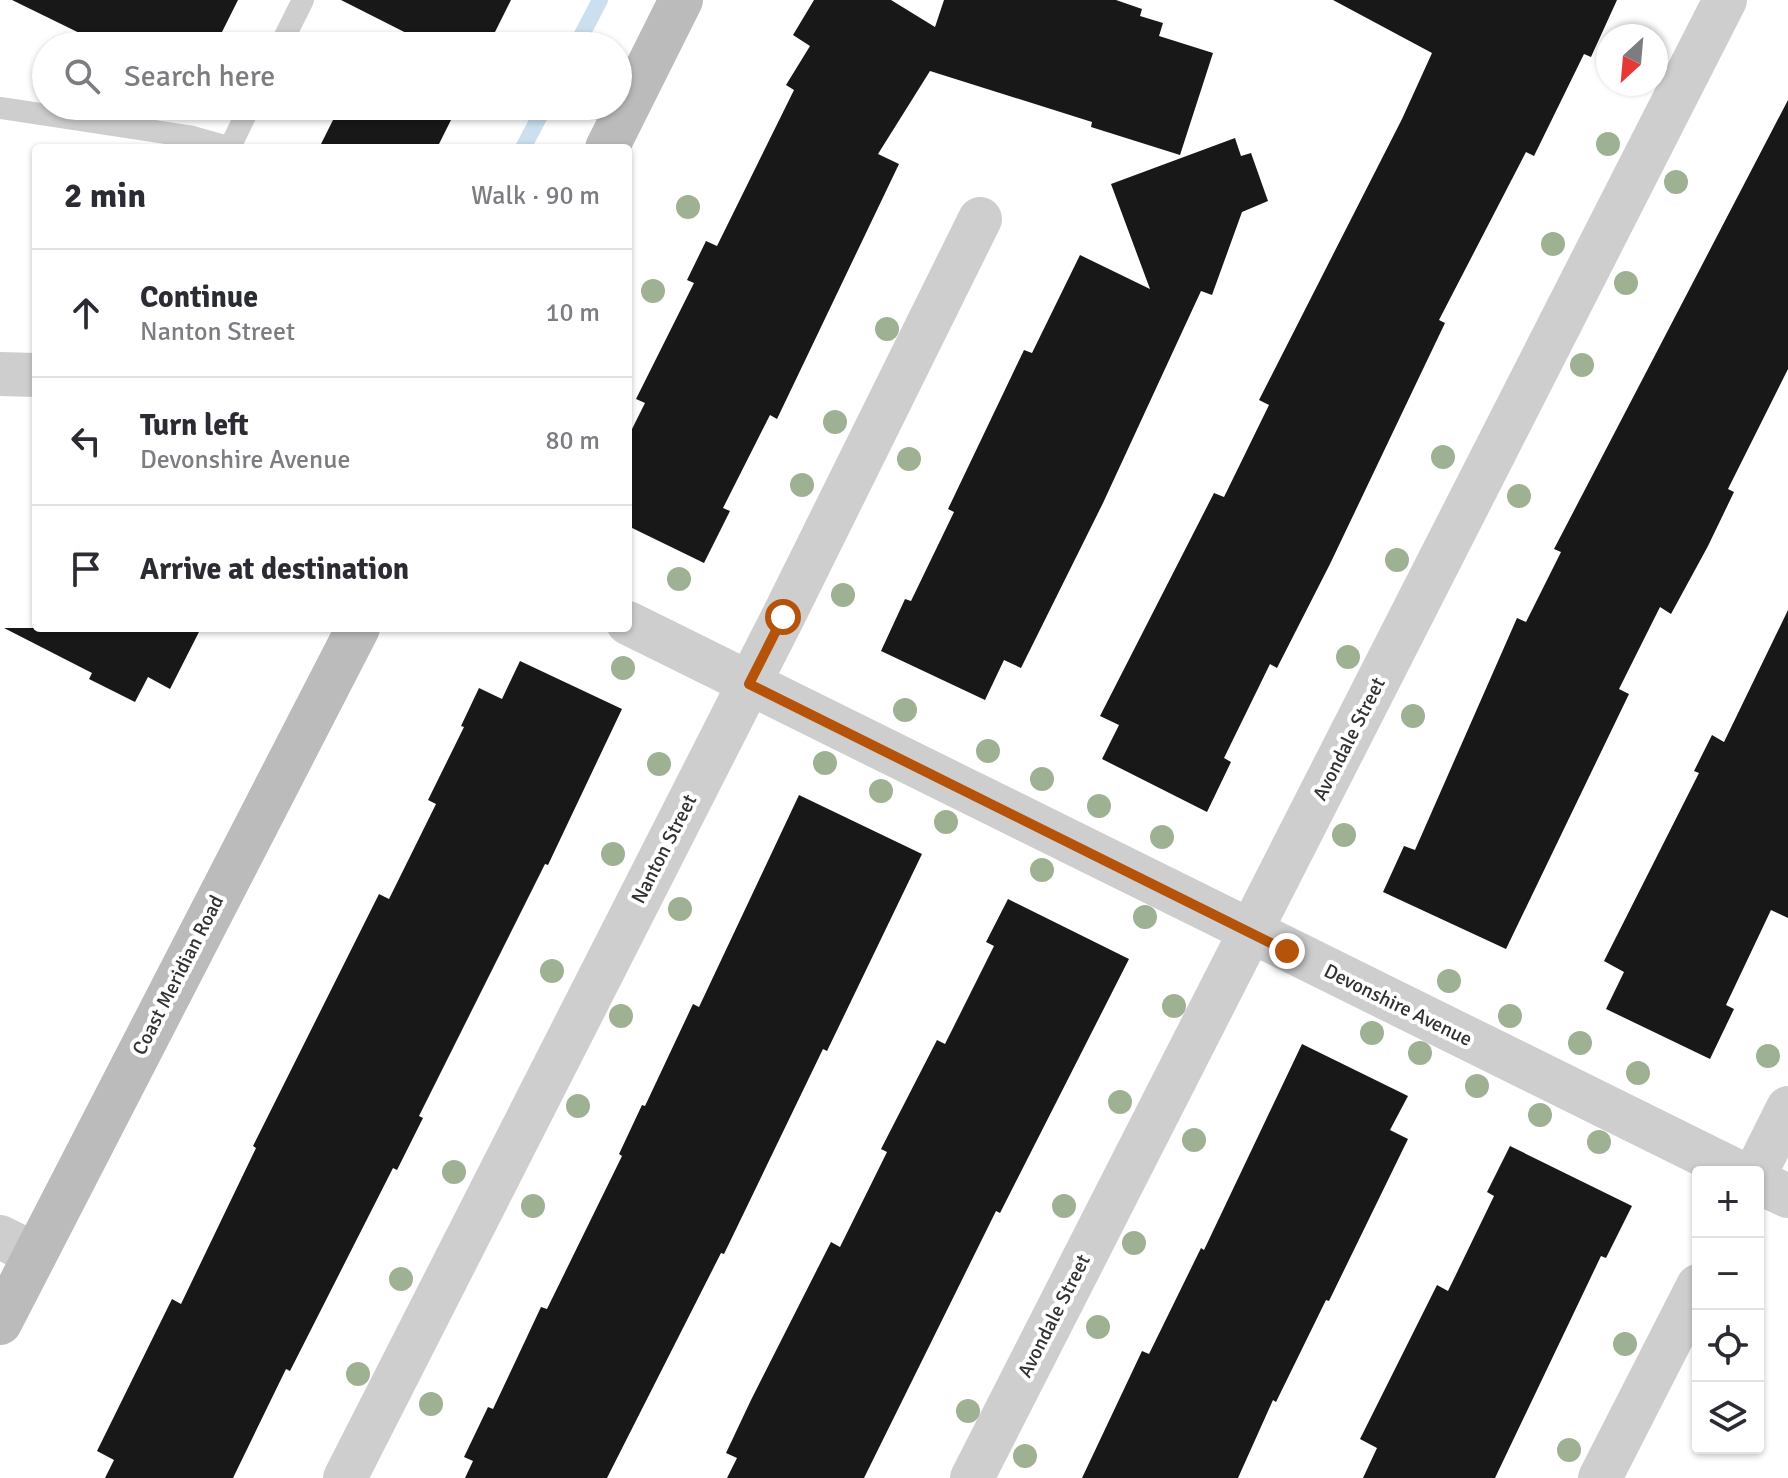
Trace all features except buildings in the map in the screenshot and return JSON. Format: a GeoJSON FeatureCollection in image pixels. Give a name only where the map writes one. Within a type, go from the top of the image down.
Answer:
{"type":"FeatureCollection","features":[{"type":"Feature","properties":{"kind":"main road"},"geometry":{"type":"LineString","coordinates":[[632,98],[681,0]]}},
{"type":"Feature","properties":{"kind":"main road"},"geometry":{"type":"LineString","coordinates":[[609,144],[621,120]]}},
{"type":"Feature","properties":{"kind":"main road","name":"Coast Meridian Road"},"geometry":{"type":"LineString","coordinates":[[0,1323],[17,1246],[356,632]]}},
{"type":"Feature","properties":{"kind":"street","name":"Avondale Street"},"geometry":{"type":"LineString","coordinates":[[972,1478],[1725,0]]}},
{"type":"Feature","properties":{"kind":"street","name":"Nanton Street"},"geometry":{"type":"LineString","coordinates":[[345,1478],[749,684],[980,219]]}},
{"type":"Feature","properties":{"kind":"street"},"geometry":{"type":"LineString","coordinates":[[0,374],[32,375]]}},
{"type":"Feature","properties":{"kind":"street","name":"Devonshire Avenue"},"geometry":{"type":"LineString","coordinates":[[632,625],[1726,1166]]}},
{"type":"Feature","properties":{"kind":"street"},"geometry":{"type":"LineString","coordinates":[[1759,1166],[1788,1108]]}},
{"type":"Feature","properties":{"kind":"street"},"geometry":{"type":"LineString","coordinates":[[1764,1185],[1788,1196]]}},
{"type":"Feature","properties":{"kind":"street"},"geometry":{"type":"LineString","coordinates":[[1600,1478],[1692,1298]]}},
{"type":"Feature","properties":{"kind":"lane"},"geometry":{"type":"LineString","coordinates":[[287,32],[303,0]]}},
{"type":"Feature","properties":{"kind":"lane"},"geometry":{"type":"LineString","coordinates":[[0,108],[32,113]]}},
{"type":"Feature","properties":{"kind":"lane"},"geometry":{"type":"LineString","coordinates":[[80,120],[193,137],[217,144]]}},
{"type":"Feature","properties":{"kind":"lane"},"geometry":{"type":"LineString","coordinates":[[233,144],[244,120]]}},
{"type":"Feature","properties":{"kind":"waterway"},"geometry":{"type":"LineString","coordinates":[[583,32],[600,0]]}},
{"type":"Feature","properties":{"kind":"waterway"},"geometry":{"type":"LineString","coordinates":[[525,144],[538,120]]}},
{"type":"Feature","properties":{"kind":"route"},"geometry":{"type":"LineString","coordinates":[[783,617],[749,684],[1287,951]]}}]}
